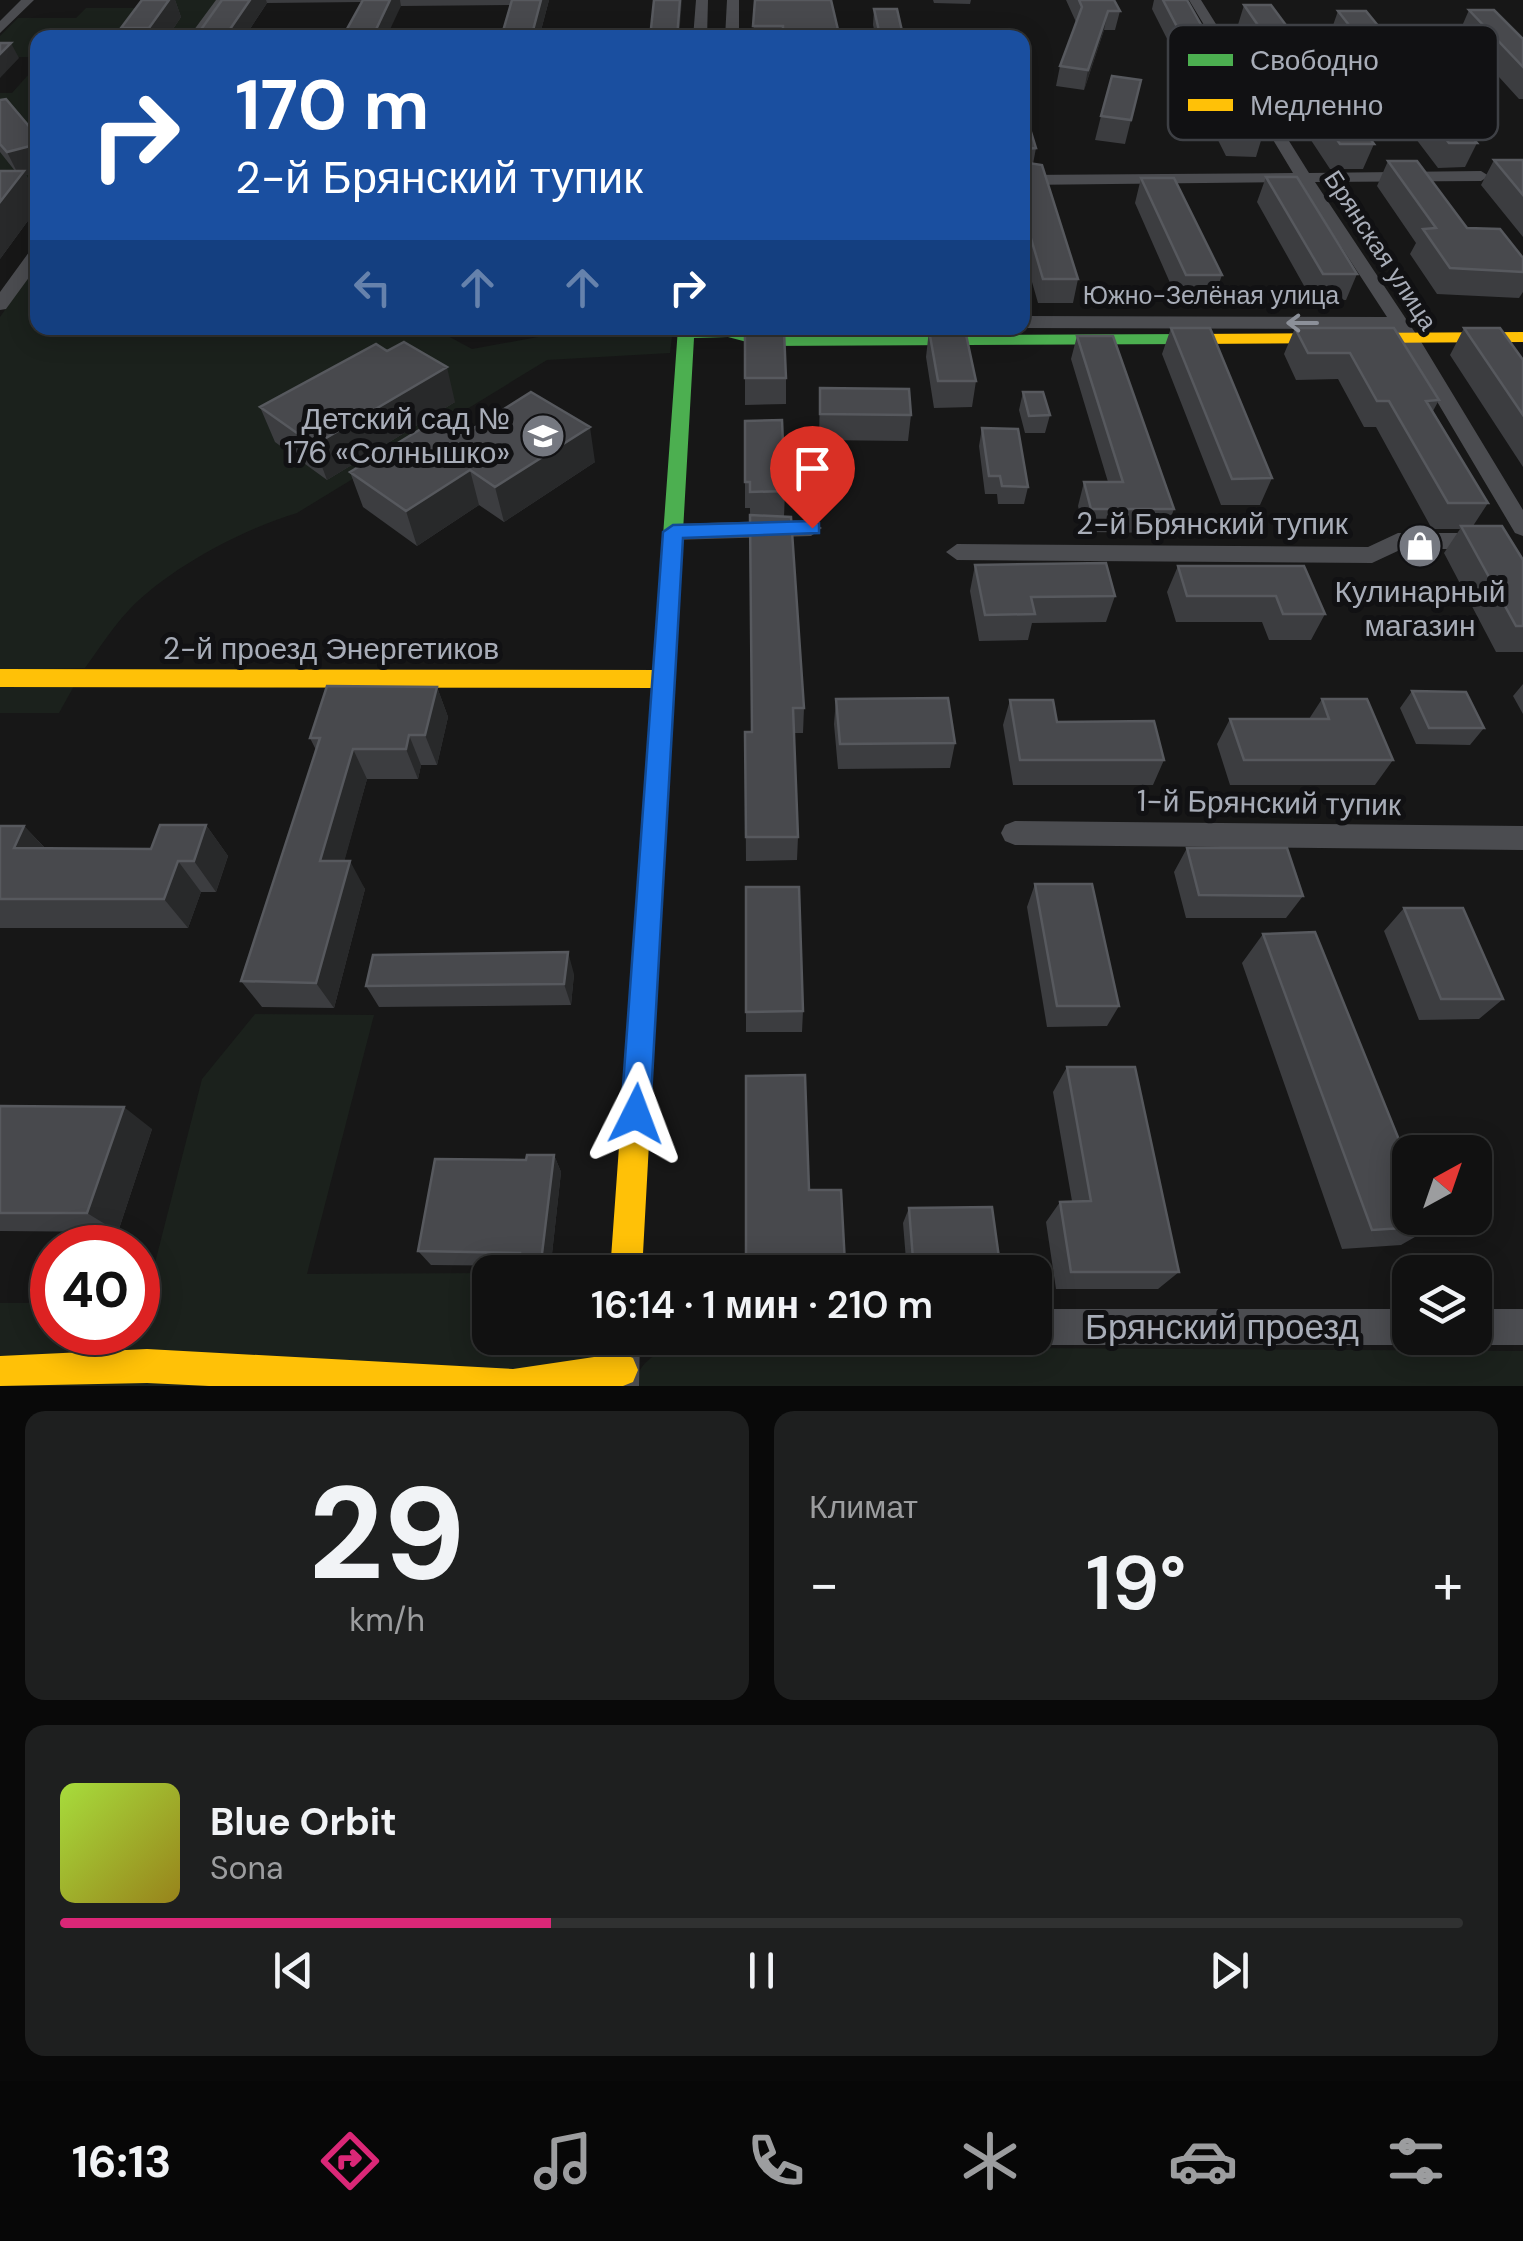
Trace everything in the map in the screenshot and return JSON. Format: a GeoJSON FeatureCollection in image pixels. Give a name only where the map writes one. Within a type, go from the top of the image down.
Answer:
{"type":"FeatureCollection","features":[{"type":"Feature","properties":{"kind":"street"},"geometry":{"type":"LineString","coordinates":[[0,28],[28,0]]}},
{"type":"Feature","properties":{"kind":"street"},"geometry":{"type":"LineString","coordinates":[[200,30],[222,0]]}},
{"type":"Feature","properties":{"kind":"street"},"geometry":{"type":"LineString","coordinates":[[700,30],[702,0]]}},
{"type":"Feature","properties":{"kind":"street"},"geometry":{"type":"LineString","coordinates":[[732,30],[733,0]]}},
{"type":"Feature","properties":{"kind":"street","name":"Брянская улица"},"geometry":{"type":"LineString","coordinates":[[1195,0],[1210,25]]}},
{"type":"Feature","properties":{"kind":"street","name":"Брянская улица"},"geometry":{"type":"LineString","coordinates":[[1281,140],[1405,331],[1523,528]]}},
{"type":"Feature","properties":{"kind":"street"},"geometry":{"type":"LineString","coordinates":[[1030,180],[1481,176]]}},
{"type":"Feature","properties":{"kind":"street"},"geometry":{"type":"LineString","coordinates":[[0,305],[30,263]]}},
{"type":"Feature","properties":{"kind":"street","name":"Южно-Зелёная улица"},"geometry":{"type":"LineString","coordinates":[[1030,322],[1523,337]]}},
{"type":"Feature","properties":{"kind":"street","name":"Южно-Зелёная улица"},"geometry":{"type":"LineString","coordinates":[[748,335],[762,341],[1405,331]]}},
{"type":"Feature","properties":{"kind":"street"},"geometry":{"type":"LineString","coordinates":[[627,1255],[686,335]]}},
{"type":"Feature","properties":{"kind":"street"},"geometry":{"type":"LineString","coordinates":[[673,532],[812,528]]}},
{"type":"Feature","properties":{"kind":"street","name":"2-й Брянский тупик"},"geometry":{"type":"LineString","coordinates":[[957,552],[1372,555],[1398,540],[1523,540]]}},
{"type":"Feature","properties":{"kind":"street","name":"2-й проезд Энергетиков"},"geometry":{"type":"LineString","coordinates":[[0,678],[662,679]]}},
{"type":"Feature","properties":{"kind":"street","name":"1-й Брянский тупик"},"geometry":{"type":"LineString","coordinates":[[1015,833],[1523,838]]}},
{"type":"Feature","properties":{"kind":"street","name":"Брянский проезд"},"geometry":{"type":"LineString","coordinates":[[1052,1327],[1392,1327]]}},
{"type":"Feature","properties":{"kind":"street"},"geometry":{"type":"LineString","coordinates":[[1492,1327],[1523,1327]]}},
{"type":"Feature","properties":{"kind":"street"},"geometry":{"type":"LineString","coordinates":[[0,1374],[148,1366],[512,1386],[621,1365]]}},
{"type":"Feature","properties":{"kind":"shaded area"},"geometry":{"type":"Polygon","coordinates":[[[162,0],[218,0],[194,30],[30,30],[30,57],[0,57],[0,36],[18,18],[76,18],[86,8],[155,8],[162,0]]]}},
{"type":"Feature","properties":{"kind":"shaded area"},"geometry":{"type":"Polygon","coordinates":[[[30,73],[30,185],[0,185],[0,93],[12,93],[30,73]]]}},
{"type":"Feature","properties":{"kind":"shaded area"},"geometry":{"type":"Polygon","coordinates":[[[30,274],[30,335],[446,335],[472,349],[549,335],[672,335],[670,353],[547,360],[297,513],[230,540],[163,580],[128,611],[85,668],[0,670],[0,317],[30,274]]]}},
{"type":"Feature","properties":{"kind":"shaded area"},"geometry":{"type":"Polygon","coordinates":[[[0,686],[74,686],[59,713],[0,713],[0,686]]]}},
{"type":"Feature","properties":{"kind":"shaded area"},"geometry":{"type":"Polygon","coordinates":[[[255,1014],[374,1015],[307,1274],[472,1273],[472,1355],[592,1355],[592,1386],[0,1386],[0,1303],[30,1303],[30,1355],[160,1355],[160,1243],[202,1079],[255,1014]]]}},
{"type":"Feature","properties":{"kind":"shaded area"},"geometry":{"type":"Polygon","coordinates":[[[1052,1348],[1392,1350],[1392,1355],[1492,1355],[1492,1351],[1523,1351],[1523,1386],[636,1386],[640,1371],[653,1357],[1052,1355],[1052,1348]]]}},
{"type":"Feature","properties":{"kind":"building"},"geometry":{"type":"Polygon","coordinates":[[[142,0],[169,0],[149,28],[121,28],[142,0]]]}},
{"type":"Feature","properties":{"kind":"building"},"geometry":{"type":"Polygon","coordinates":[[[222,0],[250,0],[229,30],[201,30],[222,0]]]}},
{"type":"Feature","properties":{"kind":"building"},"geometry":{"type":"Polygon","coordinates":[[[363,0],[390,0],[376,30],[346,30],[363,0]]]}},
{"type":"Feature","properties":{"kind":"building"},"geometry":{"type":"Polygon","coordinates":[[[512,0],[541,0],[533,30],[503,30],[512,0]]]}},
{"type":"Feature","properties":{"kind":"building"},"geometry":{"type":"Polygon","coordinates":[[[654,0],[680,0],[678,30],[651,30],[654,0]]]}},
{"type":"Feature","properties":{"kind":"building"},"geometry":{"type":"Polygon","coordinates":[[[755,0],[831,0],[838,30],[783,30],[783,26],[753,26],[755,0]]]}},
{"type":"Feature","properties":{"kind":"building"},"geometry":{"type":"Polygon","coordinates":[[[1079,0],[1114,0],[1120,11],[1108,11],[1088,70],[1060,66],[1082,7],[1079,0]]]}},
{"type":"Feature","properties":{"kind":"building"},"geometry":{"type":"Polygon","coordinates":[[[1163,0],[1187,0],[1201,25],[1176,25],[1163,0]]]}},
{"type":"Feature","properties":{"kind":"building"},"geometry":{"type":"Polygon","coordinates":[[[1244,5],[1271,5],[1286,25],[1258,25],[1244,5]]]}},
{"type":"Feature","properties":{"kind":"building"},"geometry":{"type":"Polygon","coordinates":[[[874,9],[897,9],[902,30],[879,30],[874,9]]]}},
{"type":"Feature","properties":{"kind":"building"},"geometry":{"type":"Polygon","coordinates":[[[1469,10],[1494,10],[1523,39],[1523,67],[1498,41],[1498,25],[1483,25],[1469,10]]]}},
{"type":"Feature","properties":{"kind":"building"},"geometry":{"type":"Polygon","coordinates":[[[1338,11],[1366,11],[1377,25],[1349,25],[1338,11]]]}},
{"type":"Feature","properties":{"kind":"building"},"geometry":{"type":"Polygon","coordinates":[[[1112,76],[1141,80],[1131,120],[1101,116],[1112,76]]]}},
{"type":"Feature","properties":{"kind":"building"},"geometry":{"type":"Polygon","coordinates":[[[6,99],[30,128],[30,146],[7,152],[0,144],[0,100],[6,99]]]}},
{"type":"Feature","properties":{"kind":"building"},"geometry":{"type":"Polygon","coordinates":[[[1337,140],[1371,140],[1374,144],[1340,144],[1337,140]]]}},
{"type":"Feature","properties":{"kind":"building"},"geometry":{"type":"Polygon","coordinates":[[[1447,140],[1477,143],[1449,143],[1447,140]]]}},
{"type":"Feature","properties":{"kind":"building"},"geometry":{"type":"Polygon","coordinates":[[[1494,160],[1523,160],[1523,195],[1494,160]]]}},
{"type":"Feature","properties":{"kind":"building"},"geometry":{"type":"Polygon","coordinates":[[[1388,161],[1417,161],[1467,228],[1500,229],[1523,258],[1523,272],[1450,268],[1423,229],[1436,228],[1388,161]]]}},
{"type":"Feature","properties":{"kind":"building"},"geometry":{"type":"Polygon","coordinates":[[[1030,163],[1042,165],[1078,279],[1043,279],[1030,235],[1030,163]]]}},
{"type":"Feature","properties":{"kind":"building"},"geometry":{"type":"Polygon","coordinates":[[[0,171],[24,171],[0,202],[0,171]]]}},
{"type":"Feature","properties":{"kind":"building"},"geometry":{"type":"Polygon","coordinates":[[[1266,177],[1297,177],[1357,274],[1323,274],[1266,177]]]}},
{"type":"Feature","properties":{"kind":"building"},"geometry":{"type":"Polygon","coordinates":[[[1141,178],[1174,178],[1222,275],[1186,275],[1141,178]]]}},
{"type":"Feature","properties":{"kind":"building"},"geometry":{"type":"Polygon","coordinates":[[[1171,328],[1210,328],[1272,478],[1232,479],[1171,328]]]}},
{"type":"Feature","properties":{"kind":"building"},"geometry":{"type":"Polygon","coordinates":[[[1295,328],[1394,328],[1439,400],[1426,401],[1488,503],[1448,503],[1389,401],[1377,401],[1350,353],[1308,353],[1295,328]]]}},
{"type":"Feature","properties":{"kind":"building"},"geometry":{"type":"Polygon","coordinates":[[[1464,328],[1500,328],[1523,360],[1523,415],[1464,328]]]}},
{"type":"Feature","properties":{"kind":"building"},"geometry":{"type":"Polygon","coordinates":[[[745,335],[784,335],[786,378],[745,378],[745,335]]]}},
{"type":"Feature","properties":{"kind":"building"},"geometry":{"type":"Polygon","coordinates":[[[930,335],[966,335],[976,381],[938,381],[930,335]]]}},
{"type":"Feature","properties":{"kind":"building"},"geometry":{"type":"Polygon","coordinates":[[[1077,336],[1113,336],[1174,509],[1091,509],[1084,482],[1123,482],[1077,336]]]}},
{"type":"Feature","properties":{"kind":"building"},"geometry":{"type":"Polygon","coordinates":[[[404,342],[447,367],[314,445],[260,407],[376,344],[387,351],[404,342]]]}},
{"type":"Feature","properties":{"kind":"building"},"geometry":{"type":"Polygon","coordinates":[[[820,388],[909,389],[911,415],[820,414],[820,388]]]}},
{"type":"Feature","properties":{"kind":"building"},"geometry":{"type":"Polygon","coordinates":[[[531,392],[590,427],[495,487],[470,470],[406,511],[350,472],[449,412],[474,428],[531,392]]]}},
{"type":"Feature","properties":{"kind":"building"},"geometry":{"type":"Polygon","coordinates":[[[1023,392],[1043,392],[1050,415],[1029,416],[1023,392]]]}},
{"type":"Feature","properties":{"kind":"building"},"geometry":{"type":"Polygon","coordinates":[[[782,420],[785,491],[750,492],[750,482],[745,482],[745,421],[782,420]]]}},
{"type":"Feature","properties":{"kind":"building"},"geometry":{"type":"Polygon","coordinates":[[[982,428],[1018,429],[1028,487],[1002,486],[1000,476],[989,476],[982,428]]]}},
{"type":"Feature","properties":{"kind":"building"},"geometry":{"type":"Polygon","coordinates":[[[750,515],[791,517],[804,708],[793,708],[798,837],[746,837],[745,732],[752,732],[750,515]]]}},
{"type":"Feature","properties":{"kind":"building"},"geometry":{"type":"Polygon","coordinates":[[[1461,526],[1502,526],[1523,560],[1523,626],[1516,626],[1461,526]]]}},
{"type":"Feature","properties":{"kind":"building"},"geometry":{"type":"Polygon","coordinates":[[[1106,563],[1115,596],[1031,597],[1035,614],[985,615],[975,565],[1106,563]]]}},
{"type":"Feature","properties":{"kind":"building"},"geometry":{"type":"Polygon","coordinates":[[[1178,566],[1304,566],[1325,614],[1283,614],[1276,596],[1187,596],[1178,566]]]}},
{"type":"Feature","properties":{"kind":"building"},"geometry":{"type":"Polygon","coordinates":[[[327,686],[437,687],[425,735],[409,735],[406,749],[353,749],[320,861],[350,861],[316,983],[241,981],[320,738],[310,738],[327,686]]]}},
{"type":"Feature","properties":{"kind":"building"},"geometry":{"type":"Polygon","coordinates":[[[1412,691],[1466,692],[1484,728],[1429,728],[1412,691]]]}},
{"type":"Feature","properties":{"kind":"building"},"geometry":{"type":"Polygon","coordinates":[[[948,698],[955,743],[840,744],[836,699],[948,698]]]}},
{"type":"Feature","properties":{"kind":"building"},"geometry":{"type":"Polygon","coordinates":[[[1322,699],[1367,699],[1393,760],[1244,760],[1230,719],[1329,719],[1322,699]]]}},
{"type":"Feature","properties":{"kind":"building"},"geometry":{"type":"Polygon","coordinates":[[[1010,700],[1053,700],[1057,722],[1154,721],[1164,760],[1020,760],[1010,700]]]}},
{"type":"Feature","properties":{"kind":"building"},"geometry":{"type":"Polygon","coordinates":[[[160,825],[206,825],[194,861],[178,861],[164,899],[0,899],[0,826],[24,826],[14,848],[151,849],[160,825]]]}},
{"type":"Feature","properties":{"kind":"building"},"geometry":{"type":"Polygon","coordinates":[[[1187,848],[1287,848],[1303,896],[1199,895],[1187,848]]]}},
{"type":"Feature","properties":{"kind":"building"},"geometry":{"type":"Polygon","coordinates":[[[1035,884],[1092,884],[1119,1006],[1057,1006],[1035,884]]]}},
{"type":"Feature","properties":{"kind":"building"},"geometry":{"type":"Polygon","coordinates":[[[746,887],[799,887],[803,1011],[746,1012],[746,887]]]}},
{"type":"Feature","properties":{"kind":"building"},"geometry":{"type":"Polygon","coordinates":[[[1404,908],[1463,908],[1503,999],[1441,999],[1404,908]]]}},
{"type":"Feature","properties":{"kind":"building"},"geometry":{"type":"Polygon","coordinates":[[[1315,932],[1397,1135],[1392,1135],[1392,1229],[1372,1230],[1263,934],[1315,932]]]}},
{"type":"Feature","properties":{"kind":"building"},"geometry":{"type":"Polygon","coordinates":[[[568,952],[564,984],[366,986],[373,955],[568,952]]]}},
{"type":"Feature","properties":{"kind":"building"},"geometry":{"type":"Polygon","coordinates":[[[1067,1067],[1135,1067],[1179,1272],[1071,1272],[1060,1202],[1091,1201],[1067,1067]]]}},
{"type":"Feature","properties":{"kind":"building"},"geometry":{"type":"Polygon","coordinates":[[[805,1075],[809,1190],[841,1190],[845,1255],[746,1255],[746,1076],[805,1075]]]}},
{"type":"Feature","properties":{"kind":"building"},"geometry":{"type":"Polygon","coordinates":[[[0,1106],[124,1107],[87,1213],[0,1213],[0,1106]]]}},
{"type":"Feature","properties":{"kind":"building"},"geometry":{"type":"Polygon","coordinates":[[[527,1155],[554,1155],[542,1255],[418,1251],[435,1159],[526,1160],[527,1155]]]}},
{"type":"Feature","properties":{"kind":"building"},"geometry":{"type":"Polygon","coordinates":[[[992,1207],[999,1255],[913,1255],[909,1208],[992,1207]]]}},
{"type":"Feature","properties":{"kind":"traffic: fast"},"geometry":{"type":"LineString","coordinates":[[655,813],[686,335]]}},
{"type":"Feature","properties":{"kind":"traffic: fast"},"geometry":{"type":"LineString","coordinates":[[740,335],[762,341],[1191,339]]}},
{"type":"Feature","properties":{"kind":"traffic: slow"},"geometry":{"type":"LineString","coordinates":[[1191,339],[1523,337]]}},
{"type":"Feature","properties":{"kind":"traffic: slow"},"geometry":{"type":"LineString","coordinates":[[0,678],[662,679]]}},
{"type":"Feature","properties":{"kind":"traffic: slow"},"geometry":{"type":"LineString","coordinates":[[627,1255],[655,813]]}},
{"type":"Feature","properties":{"kind":"traffic: slow"},"geometry":{"type":"LineString","coordinates":[[0,1373],[147,1366],[513,1386],[621,1370]]}},
{"type":"Feature","properties":{"kind":"place","name":"Детский сад № 176 «Солнышко»"},"geometry":{"type":"Point","coordinates":[543,436]}},
{"type":"Feature","properties":{"kind":"place","name":"Кулинарный магазин"},"geometry":{"type":"Point","coordinates":[1420,546]}},
{"type":"Feature","properties":{"kind":"route"},"geometry":{"type":"LineString","coordinates":[[636,1114],[673,532],[812,528]]}}]}
